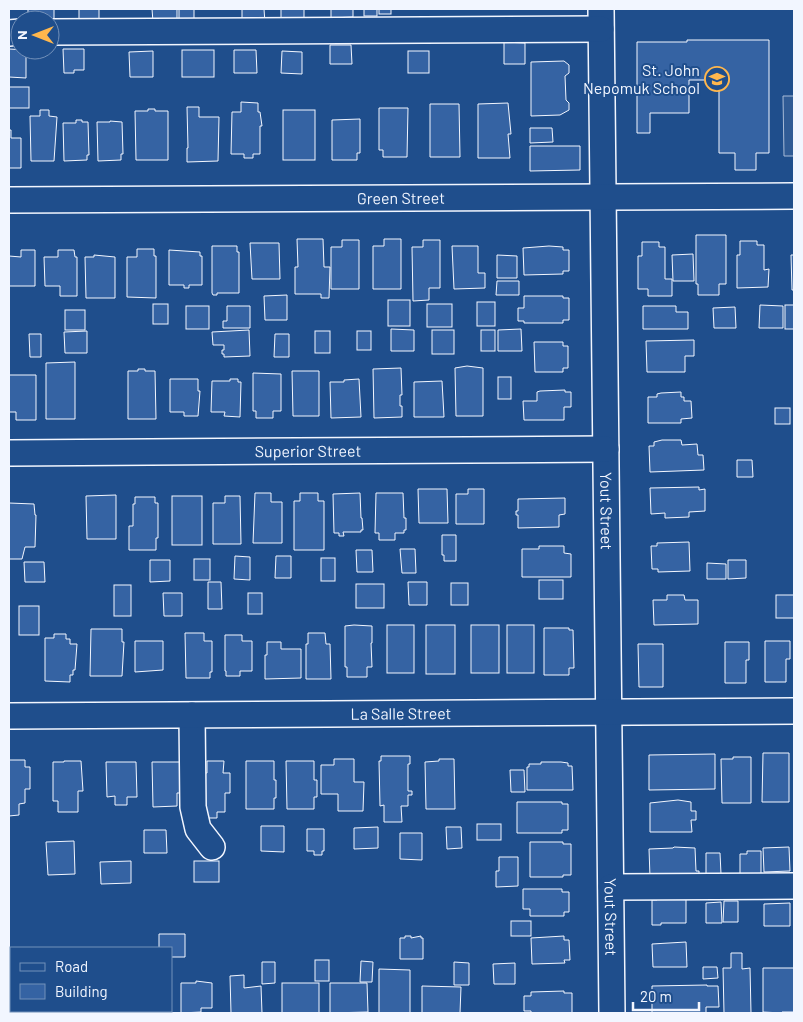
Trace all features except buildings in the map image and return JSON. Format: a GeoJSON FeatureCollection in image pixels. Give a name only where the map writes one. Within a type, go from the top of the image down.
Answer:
{"type":"FeatureCollection","features":[{"type":"Feature","properties":{"kind":"street"},"geometry":{"type":"LineString","coordinates":[[60,32],[601,19]]}},
{"type":"Feature","properties":{"kind":"street","name":"Yout Street"},"geometry":{"type":"LineString","coordinates":[[601,19],[612,1013]]}},
{"type":"Feature","properties":{"kind":"street","name":"Green Street"},"geometry":{"type":"LineString","coordinates":[[9,200],[794,196]]}},
{"type":"Feature","properties":{"kind":"street","name":"Superior Street"},"geometry":{"type":"LineString","coordinates":[[9,453],[606,449]]}},
{"type":"Feature","properties":{"kind":"street","name":"La Salle Street"},"geometry":{"type":"LineString","coordinates":[[9,716],[794,712]]}},
{"type":"Feature","properties":{"kind":"street"},"geometry":{"type":"LineString","coordinates":[[192,715],[193,807],[198,829],[212,847]]}},
{"type":"Feature","properties":{"kind":"street"},"geometry":{"type":"LineString","coordinates":[[611,888],[794,886]]}},
{"type":"Feature","properties":{"kind":"shaded area"},"geometry":{"type":"Polygon","coordinates":[[[783,96],[794,96],[794,156],[784,156],[783,96]]]}},
{"type":"Feature","properties":{"kind":"place","name":"St. John Nepomuk School"},"geometry":{"type":"Point","coordinates":[717,79]}}]}
